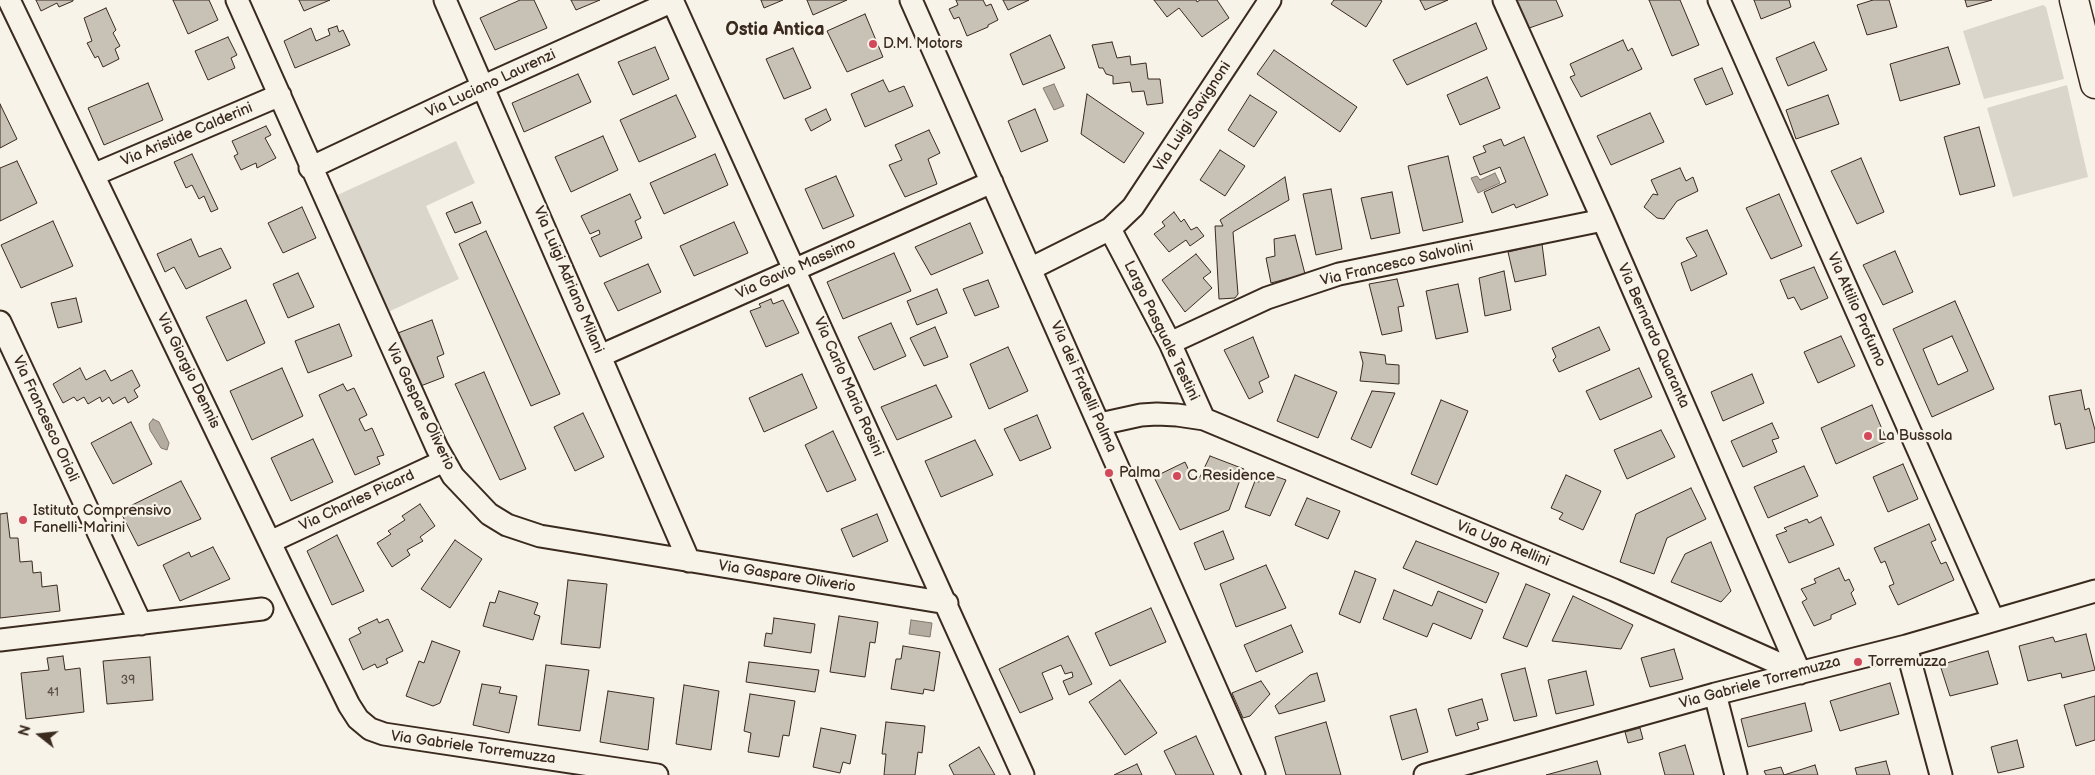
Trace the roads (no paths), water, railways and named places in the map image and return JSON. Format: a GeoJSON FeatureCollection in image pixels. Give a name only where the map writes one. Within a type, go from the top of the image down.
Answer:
{"type":"FeatureCollection","features":[{"type":"Feature","properties":{"kind":"main road"},"geometry":{"type":"LineString","coordinates":[[2074,0],[2095,84]]}},
{"type":"Feature","properties":{"kind":"street","name":"Via Giorgio Dennis"},"geometry":{"type":"LineString","coordinates":[[9,0],[354,713],[364,725],[377,732]]}},
{"type":"Feature","properties":{"kind":"street","name":"Via Gaspare Oliverio"},"geometry":{"type":"LineString","coordinates":[[237,0],[310,168],[444,461],[464,489],[481,507],[497,520],[518,530],[540,536],[947,603]]}},
{"type":"Feature","properties":{"kind":"street","name":"Via Luigi Adriano Milani"},"geometry":{"type":"LineString","coordinates":[[445,0],[689,561]]}},
{"type":"Feature","properties":{"kind":"street","name":"Via dei Fratelli Palma"},"geometry":{"type":"LineString","coordinates":[[911,0],[1254,775]]}},
{"type":"Feature","properties":{"kind":"street","name":"Via Luigi Savignoni"},"geometry":{"type":"LineString","coordinates":[[1110,229],[1133,207],[1270,0]]}},
{"type":"Feature","properties":{"kind":"street","name":"Via Bernardo Quaranta"},"geometry":{"type":"LineString","coordinates":[[1504,0],[1603,220],[1800,672]]}},
{"type":"Feature","properties":{"kind":"street","name":"Via Attilio Profumo"},"geometry":{"type":"LineString","coordinates":[[1719,0],[1993,619]]}},
{"type":"Feature","properties":{"kind":"street","name":"Via Luciano Laurenzi"},"geometry":{"type":"LineString","coordinates":[[310,168],[484,86],[673,1]]}},
{"type":"Feature","properties":{"kind":"street","name":"Via Carlo Maria Rosini"},"geometry":{"type":"LineString","coordinates":[[673,1],[947,603],[1023,775]]}},
{"type":"Feature","properties":{"kind":"street","name":"Via Aristide Calderini"},"geometry":{"type":"LineString","coordinates":[[94,175],[280,96]]}},
{"type":"Feature","properties":{"kind":"street","name":"Via Gavio Massimo"},"geometry":{"type":"LineString","coordinates":[[600,356],[992,182]]}},
{"type":"Feature","properties":{"kind":"street","name":"Via Francesco Salvolini"},"geometry":{"type":"LineString","coordinates":[[1170,343],[1267,298],[1340,274],[1603,220]]}},
{"type":"Feature","properties":{"kind":"street"},"geometry":{"type":"LineString","coordinates":[[1030,269],[1110,229]]}},
{"type":"Feature","properties":{"kind":"street","name":"Largo Pasquale Testini"},"geometry":{"type":"LineString","coordinates":[[1110,229],[1170,343],[1204,419]]}},
{"type":"Feature","properties":{"kind":"street","name":"Via Francesco Orioli"},"geometry":{"type":"LineString","coordinates":[[0,322],[141,624]]}},
{"type":"Feature","properties":{"kind":"street","name":"Largo Pasquale Testini"},"geometry":{"type":"LineString","coordinates":[[1100,424],[1141,415],[1157,414],[1177,414],[1204,419]]}},
{"type":"Feature","properties":{"kind":"street","name":"Via Ugo Rellini"},"geometry":{"type":"LineString","coordinates":[[1204,419],[1614,590],[1800,672]]}},
{"type":"Feature","properties":{"kind":"street","name":"Via Charles Picard"},"geometry":{"type":"LineString","coordinates":[[270,542],[444,461]]}},
{"type":"Feature","properties":{"kind":"street","name":"Via Gabriele Torremuzza"},"geometry":{"type":"LineString","coordinates":[[1425,775],[1491,766],[1715,694],[1906,646],[1993,619],[2095,591]]}},
{"type":"Feature","properties":{"kind":"street"},"geometry":{"type":"LineString","coordinates":[[0,640],[262,609]]}},
{"type":"Feature","properties":{"kind":"street"},"geometry":{"type":"LineString","coordinates":[[1906,646],[1941,775]]}},
{"type":"Feature","properties":{"kind":"street"},"geometry":{"type":"LineString","coordinates":[[1715,694],[1736,775]]}},
{"type":"Feature","properties":{"kind":"street","name":"Via Gabriele Torremuzza"},"geometry":{"type":"LineString","coordinates":[[377,732],[657,775]]}},
{"type":"Feature","properties":{"kind":"place","name":"D.M. Motors"},"geometry":{"type":"Point","coordinates":[873,44]}},
{"type":"Feature","properties":{"kind":"place","name":"La Bussola"},"geometry":{"type":"Point","coordinates":[1868,436]}},
{"type":"Feature","properties":{"kind":"place","name":"Palma"},"geometry":{"type":"Point","coordinates":[1109,473]}},
{"type":"Feature","properties":{"kind":"place","name":"C Residence"},"geometry":{"type":"Point","coordinates":[1177,476]}},
{"type":"Feature","properties":{"kind":"place","name":"Istituto Comprensivo Fanelli-Marini"},"geometry":{"type":"Point","coordinates":[23,520]}},
{"type":"Feature","properties":{"kind":"place","name":"Torremuzza"},"geometry":{"type":"Point","coordinates":[1858,662]}},
{"type":"Feature","properties":{"kind":"district","name":"Ostia Antica"},"geometry":{"type":"Point","coordinates":[775,30]}}]}
